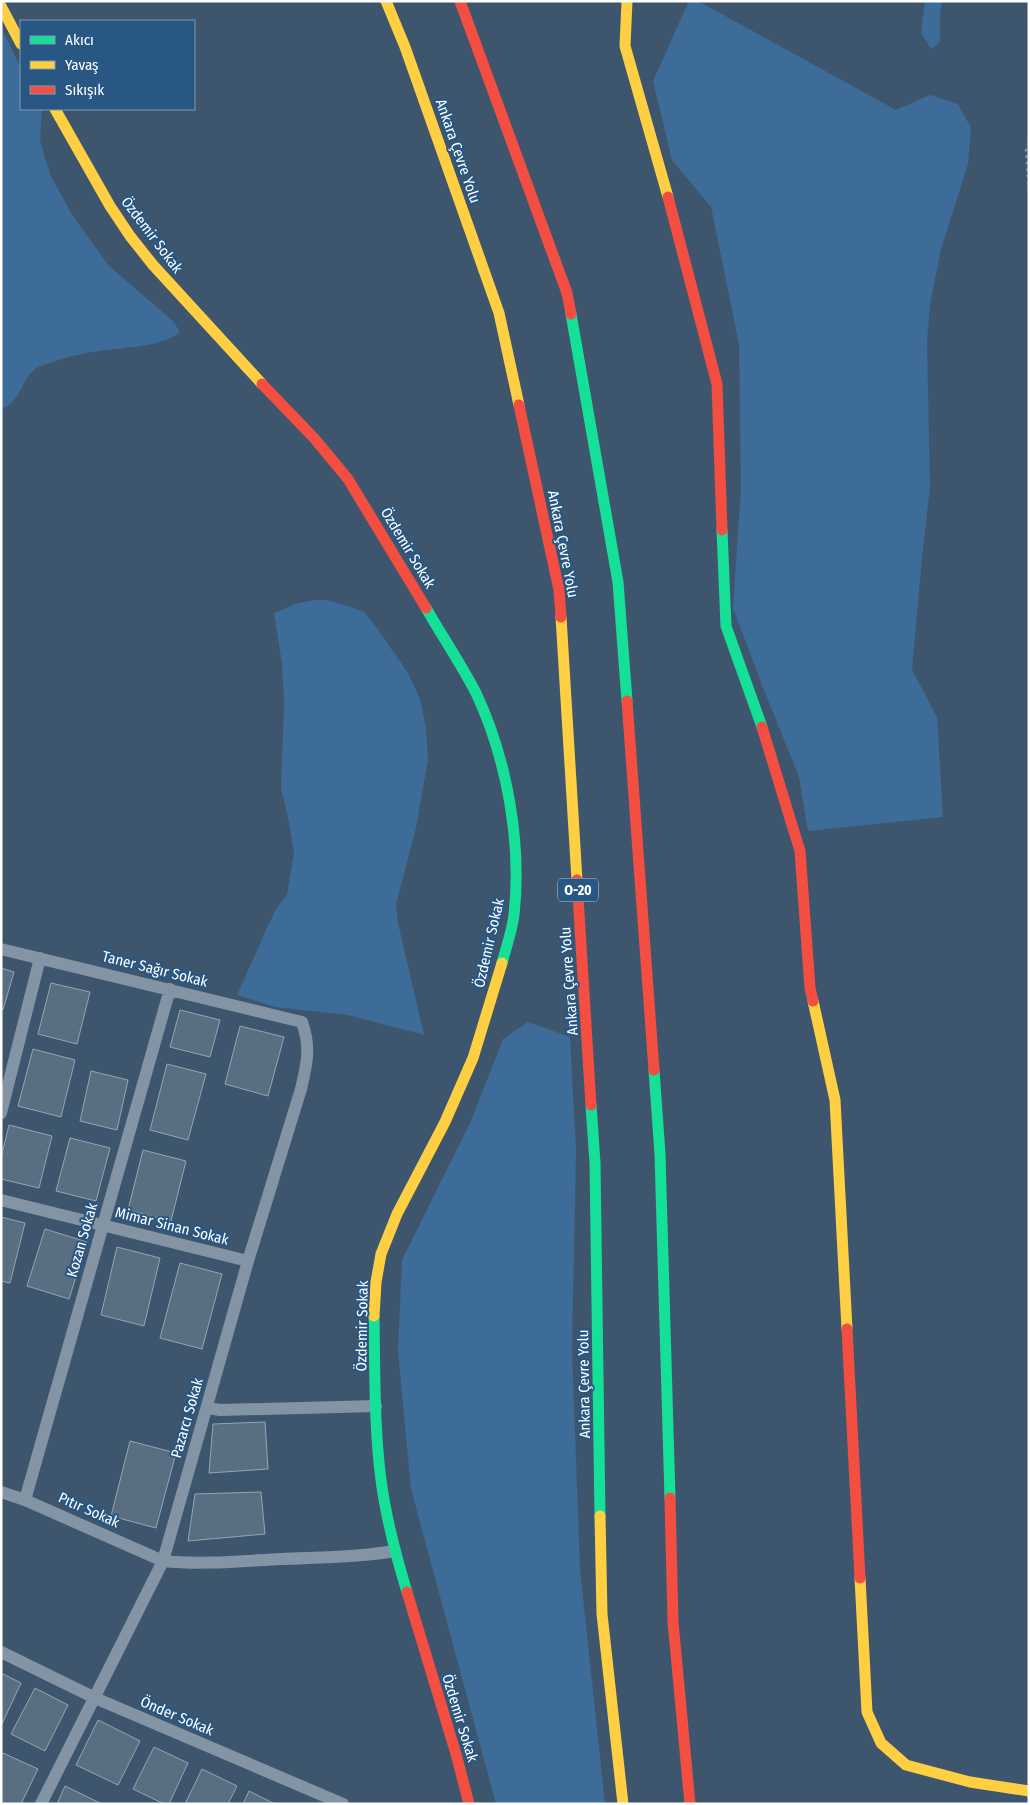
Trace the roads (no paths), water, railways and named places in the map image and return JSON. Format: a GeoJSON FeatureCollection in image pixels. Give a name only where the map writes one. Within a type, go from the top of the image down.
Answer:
{"type":"FeatureCollection","features":[{"type":"Feature","properties":{"kind":"main road","name":"Ankara Çevre Yolu"},"geometry":{"type":"LineString","coordinates":[[386,1],[405,47],[499,313],[559,590],[595,1162],[602,1614],[623,1804]]}},
{"type":"Feature","properties":{"kind":"main road"},"geometry":{"type":"LineString","coordinates":[[460,1],[567,293],[618,582],[660,1154],[673,1622],[690,1804]]}},
{"type":"Feature","properties":{"kind":"main road"},"geometry":{"type":"LineString","coordinates":[[627,1],[625,46],[665,184],[716,384],[726,626],[766,740],[800,851],[810,988],[835,1100],[867,1712],[880,1744],[906,1765],[970,1782],[1029,1791]]}},
{"type":"Feature","properties":{"kind":"main road"},"geometry":{"type":"LineString","coordinates":[[1,6],[20,42]]}},
{"type":"Feature","properties":{"kind":"main road","name":"Özdemir Sokak"},"geometry":{"type":"LineString","coordinates":[[56,110],[110,206],[136,243],[190,307],[314,438],[348,479],[475,692],[490,726],[504,770],[517,860],[514,917],[500,972],[473,1058],[445,1122],[397,1214],[381,1254],[374,1305],[376,1406],[381,1480],[395,1551],[456,1754],[469,1804]]}},
{"type":"Feature","properties":{"kind":"street","name":"Taner Sağır Sokak"},"geometry":{"type":"LineString","coordinates":[[1,949],[302,1022]]}},
{"type":"Feature","properties":{"kind":"street"},"geometry":{"type":"LineString","coordinates":[[1,1113],[40,958]]}},
{"type":"Feature","properties":{"kind":"street","name":"Kozan Sokak"},"geometry":{"type":"LineString","coordinates":[[25,1500],[170,989]]}},
{"type":"Feature","properties":{"kind":"street","name":"Pazarcı Sokak"},"geometry":{"type":"LineString","coordinates":[[41,1804],[163,1560],[248,1261],[308,1061],[308,1041],[302,1022]]}},
{"type":"Feature","properties":{"kind":"street","name":"Mimar Sinan Sokak"},"geometry":{"type":"LineString","coordinates":[[1,1200],[248,1261]]}},
{"type":"Feature","properties":{"kind":"street"},"geometry":{"type":"LineString","coordinates":[[207,1408],[220,1410],[376,1406]]}},
{"type":"Feature","properties":{"kind":"street","name":"Pıtır Sokak"},"geometry":{"type":"LineString","coordinates":[[1,1492],[25,1500],[163,1560],[184,1563],[229,1562],[368,1556],[395,1551]]}},
{"type":"Feature","properties":{"kind":"street","name":"Önder Sokak"},"geometry":{"type":"LineString","coordinates":[[1,1652],[95,1698],[343,1804]]}}]}
